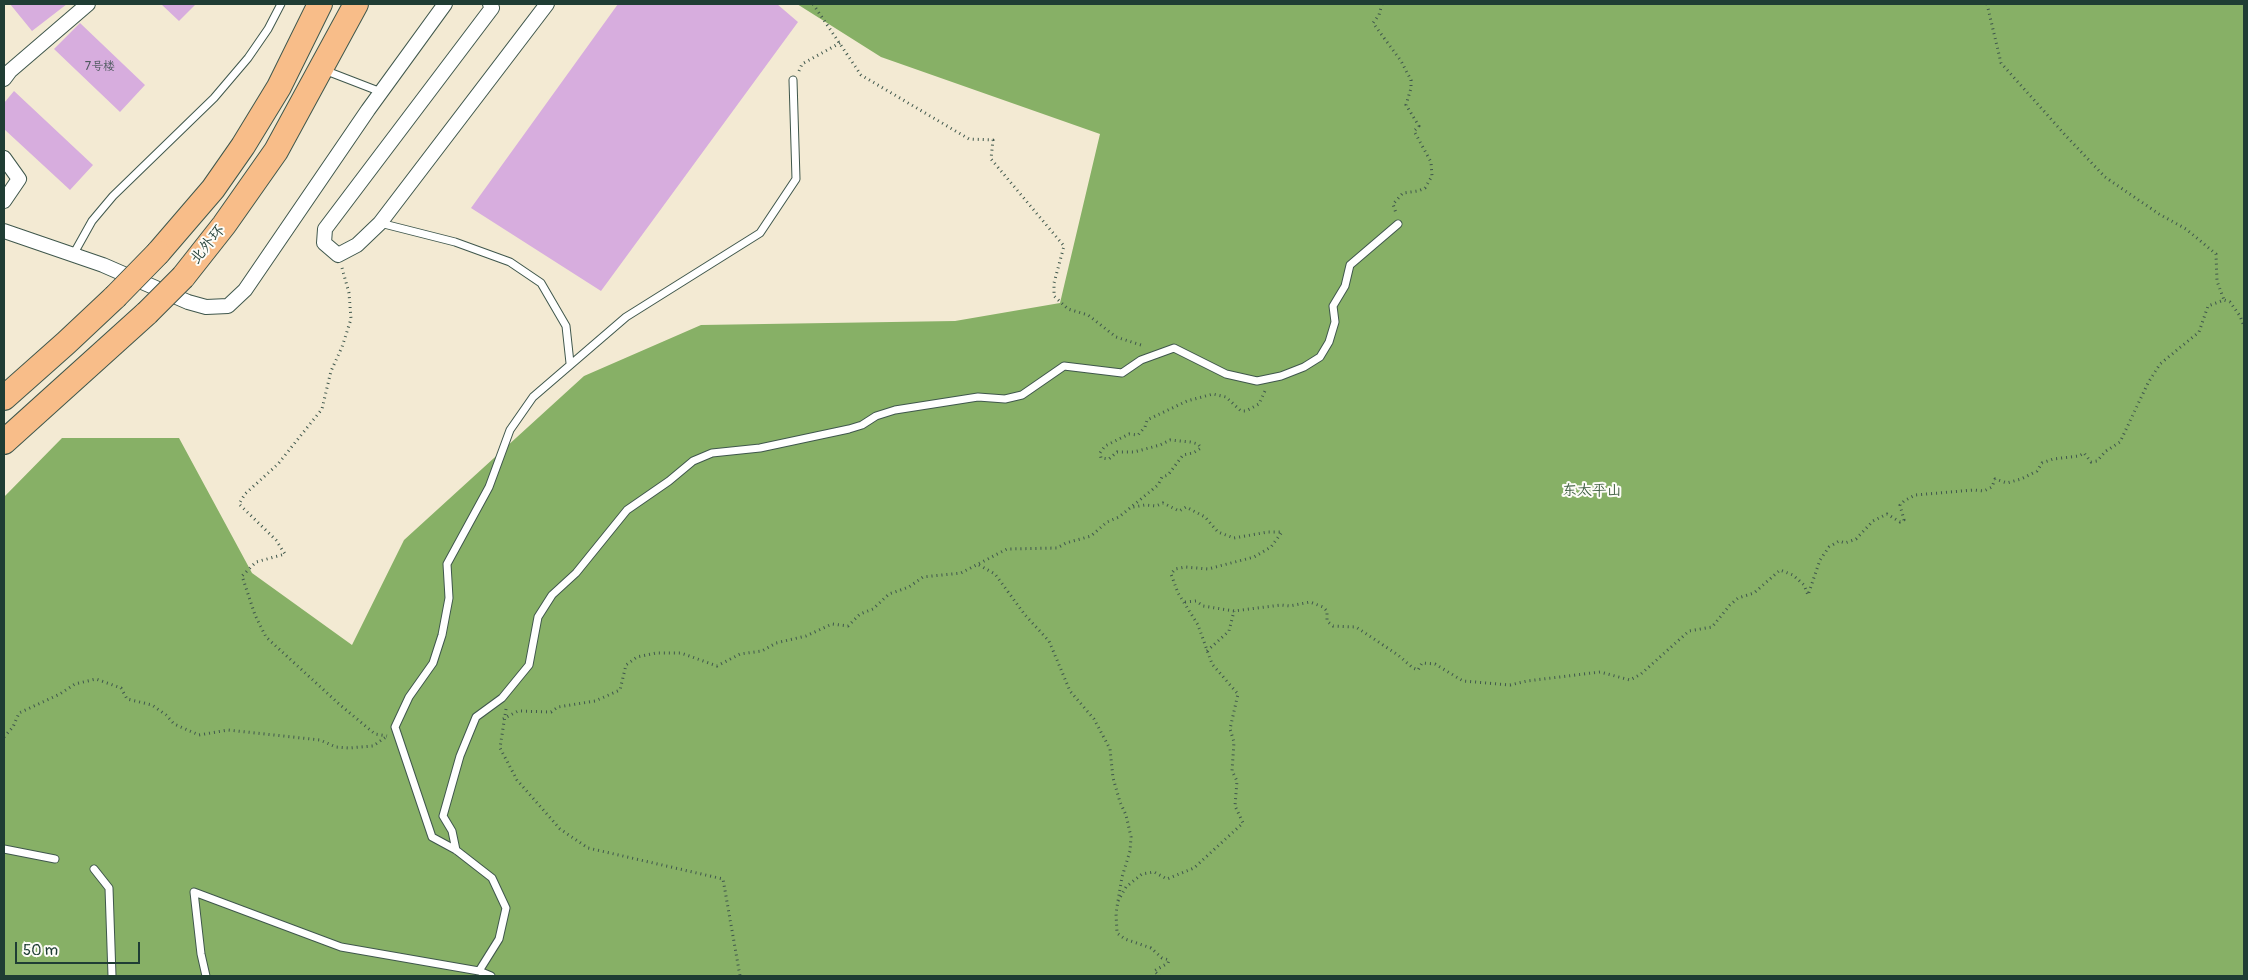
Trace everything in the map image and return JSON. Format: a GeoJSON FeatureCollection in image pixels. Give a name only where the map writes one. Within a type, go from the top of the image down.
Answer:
{"type":"FeatureCollection","features":[{"type":"Feature","properties":{"kind":"highway"},"geometry":{"type":"LineString","coordinates":[[4,398],[115,297],[158,253],[213,189],[243,146],[279,87],[320,4]]}},
{"type":"Feature","properties":{"kind":"highway","name":"北外环"},"geometry":{"type":"LineString","coordinates":[[4,442],[147,312],[182,277],[224,225],[276,151],[356,4]]}},
{"type":"Feature","properties":{"kind":"street"},"geometry":{"type":"LineString","coordinates":[[4,79],[10,70],[88,4]]}},
{"type":"Feature","properties":{"kind":"street"},"geometry":{"type":"LineString","coordinates":[[4,231],[103,265],[188,302],[206,307],[228,306],[245,290],[381,92],[445,4]]}},
{"type":"Feature","properties":{"kind":"street"},"geometry":{"type":"LineString","coordinates":[[490,4],[492,8],[326,229],[324,243],[338,254],[357,245],[380,223],[547,4]]}},
{"type":"Feature","properties":{"kind":"street"},"geometry":{"type":"LineString","coordinates":[[4,158],[20,179],[4,201]]}},
{"type":"Feature","properties":{"kind":"lane"},"geometry":{"type":"LineString","coordinates":[[73,255],[92,221],[113,196],[214,98],[248,58],[268,29],[281,4]]}},
{"type":"Feature","properties":{"kind":"lane"},"geometry":{"type":"LineString","coordinates":[[321,69],[381,92]]}},
{"type":"Feature","properties":{"kind":"lane"},"geometry":{"type":"LineString","coordinates":[[479,971],[499,938],[506,908],[492,878],[456,850],[432,836],[395,728],[410,697],[433,663],[442,634],[449,598],[447,564],[489,487],[510,430],[533,397],[570,363],[626,317],[760,233],[796,178],[793,80]]}},
{"type":"Feature","properties":{"kind":"lane"},"geometry":{"type":"LineString","coordinates":[[380,223],[455,242],[492,255],[510,262],[541,283],[566,326],[570,363]]}},
{"type":"Feature","properties":{"kind":"lane"},"geometry":{"type":"LineString","coordinates":[[456,850],[452,831],[443,816],[460,756],[476,718],[502,698],[529,665],[538,617],[552,595],[576,573],[627,510],[669,481],[693,461],[712,453],[760,448],[849,429],[862,425],[876,416],[896,410],[978,397],[1005,399],[1022,395],[1064,366],[1122,373],[1141,360],[1174,348],[1226,374],[1257,381],[1304,367],[1320,358],[1329,342],[1335,322],[1333,306],[1345,286],[1350,265],[1398,224]]}},
{"type":"Feature","properties":{"kind":"lane"},"geometry":{"type":"LineString","coordinates":[[4,849],[55,860]]}},
{"type":"Feature","properties":{"kind":"lane"},"geometry":{"type":"LineString","coordinates":[[94,868],[109,888],[112,976]]}},
{"type":"Feature","properties":{"kind":"lane"},"geometry":{"type":"LineString","coordinates":[[206,976],[201,954],[194,892],[341,947],[479,971],[492,976]]}},
{"type":"Feature","properties":{"kind":"path"},"geometry":{"type":"LineString","coordinates":[[813,4],[861,75],[969,139],[993,140],[991,159],[1064,246],[1054,283],[1054,296],[1068,309],[1088,315],[1116,337],[1161,353]]}},
{"type":"Feature","properties":{"kind":"path"},"geometry":{"type":"LineString","coordinates":[[1382,4],[1379,15],[1373,23],[1401,61],[1411,80],[1411,88],[1406,105],[1419,126],[1414,131],[1431,162],[1432,176],[1425,188],[1403,193],[1394,204],[1398,224]]}},
{"type":"Feature","properties":{"kind":"path"},"geometry":{"type":"LineString","coordinates":[[1987,4],[2002,63],[2105,177],[2159,214],[2186,229],[2216,254],[2217,281],[2224,300]]}},
{"type":"Feature","properties":{"kind":"path"},"geometry":{"type":"LineString","coordinates":[[793,80],[802,64],[840,44]]}},
{"type":"Feature","properties":{"kind":"path"},"geometry":{"type":"LineString","coordinates":[[335,252],[349,293],[350,319],[342,347],[331,371],[322,408],[278,464],[245,494],[239,504],[276,540],[285,554],[256,562],[242,576],[255,615],[266,637],[311,680],[375,734],[387,736]]}},
{"type":"Feature","properties":{"kind":"path"},"geometry":{"type":"LineString","coordinates":[[1185,602],[1196,601],[1203,606],[1234,611],[1281,605],[1290,606],[1310,602],[1322,606],[1327,612],[1327,621],[1333,626],[1356,627],[1398,655],[1413,668],[1418,670],[1422,663],[1435,664],[1463,681],[1510,685],[1527,681],[1600,672],[1630,680],[1641,674],[1689,631],[1712,627],[1738,598],[1754,593],[1780,570],[1793,575],[1804,586],[1808,595],[1820,560],[1830,547],[1839,541],[1845,543],[1856,539],[1873,521],[1887,514],[1900,522],[1904,520],[1900,505],[1915,495],[1974,490],[1984,491],[1992,487],[1995,479],[2007,483],[2021,479],[2037,471],[2042,463],[2053,459],[2079,456],[2084,453],[2091,462],[2097,461],[2106,451],[2120,442],[2134,417],[2138,402],[2160,364],[2199,332],[2208,306],[2224,300],[2230,302],[2240,316],[2244,326]]}},
{"type":"Feature","properties":{"kind":"path"},"geometry":{"type":"LineString","coordinates":[[503,718],[518,711],[551,712],[558,707],[595,702],[620,690],[626,665],[637,657],[656,653],[681,653],[717,666],[740,654],[762,651],[776,643],[806,636],[832,624],[848,626],[860,614],[873,609],[889,594],[909,587],[923,577],[961,573],[1007,549],[1057,548],[1066,543],[1091,536],[1107,522],[1119,518],[1158,485],[1162,477],[1168,475],[1183,455],[1193,453],[1201,448],[1198,444],[1170,440],[1144,449],[1117,452],[1109,459],[1101,458],[1100,454],[1105,446],[1130,434],[1138,435],[1145,427],[1147,420],[1155,415],[1204,395],[1212,394],[1226,397],[1241,411],[1246,411],[1259,404],[1265,391],[1265,379]]}},
{"type":"Feature","properties":{"kind":"path"},"geometry":{"type":"LineString","coordinates":[[1118,901],[1126,887],[1142,874],[1154,872],[1167,879],[1194,868],[1243,823],[1235,806],[1237,781],[1232,771],[1234,742],[1230,729],[1238,694],[1212,664],[1198,625],[1178,593],[1171,574],[1175,569],[1185,567],[1208,569],[1254,558],[1271,547],[1282,532],[1268,532],[1234,538],[1218,532],[1204,517],[1186,507],[1179,511],[1163,503],[1156,506],[1145,504],[1132,507]]}},
{"type":"Feature","properties":{"kind":"path"},"geometry":{"type":"LineString","coordinates":[[979,564],[994,574],[1025,615],[1049,641],[1070,691],[1094,719],[1110,749],[1115,785],[1126,815],[1131,837],[1130,851],[1122,877],[1116,913],[1117,933],[1125,939],[1151,948],[1162,958],[1169,960],[1168,963],[1154,971],[1160,976]]}},
{"type":"Feature","properties":{"kind":"path"},"geometry":{"type":"LineString","coordinates":[[1207,651],[1229,631],[1234,611]]}},
{"type":"Feature","properties":{"kind":"path"},"geometry":{"type":"LineString","coordinates":[[4,737],[13,727],[20,713],[60,694],[75,684],[96,679],[121,688],[127,699],[152,704],[166,714],[174,724],[199,735],[228,730],[320,740],[336,747],[349,748],[373,746],[395,728]]}},
{"type":"Feature","properties":{"kind":"path"},"geometry":{"type":"LineString","coordinates":[[516,681],[503,718],[500,748],[517,780],[560,828],[588,848],[723,878],[740,976]]}},
{"type":"Feature","properties":{"kind":"green space","name":"东太平山"},"geometry":{"type":"Polygon","coordinates":[[[797,4],[2244,4],[2244,976],[4,976],[4,497],[62,438],[179,438],[252,573],[352,645],[404,540],[584,376],[701,325],[955,321],[1060,303],[1100,134],[881,57],[797,4]]]}},
{"type":"Feature","properties":{"kind":"building"},"geometry":{"type":"Polygon","coordinates":[[[10,4],[67,4],[32,31],[10,4]]]}},
{"type":"Feature","properties":{"kind":"building"},"geometry":{"type":"Polygon","coordinates":[[[161,4],[196,4],[179,21],[161,4]]]}},
{"type":"Feature","properties":{"kind":"building"},"geometry":{"type":"Polygon","coordinates":[[[618,4],[777,4],[798,22],[601,291],[471,208],[618,4]]]}},
{"type":"Feature","properties":{"kind":"building"},"geometry":{"type":"Polygon","coordinates":[[[80,23],[145,85],[120,112],[54,49],[80,23]]]}},
{"type":"Feature","properties":{"kind":"building"},"geometry":{"type":"Polygon","coordinates":[[[14,91],[93,165],[70,190],[4,129],[4,103],[14,91]]]}}]}
